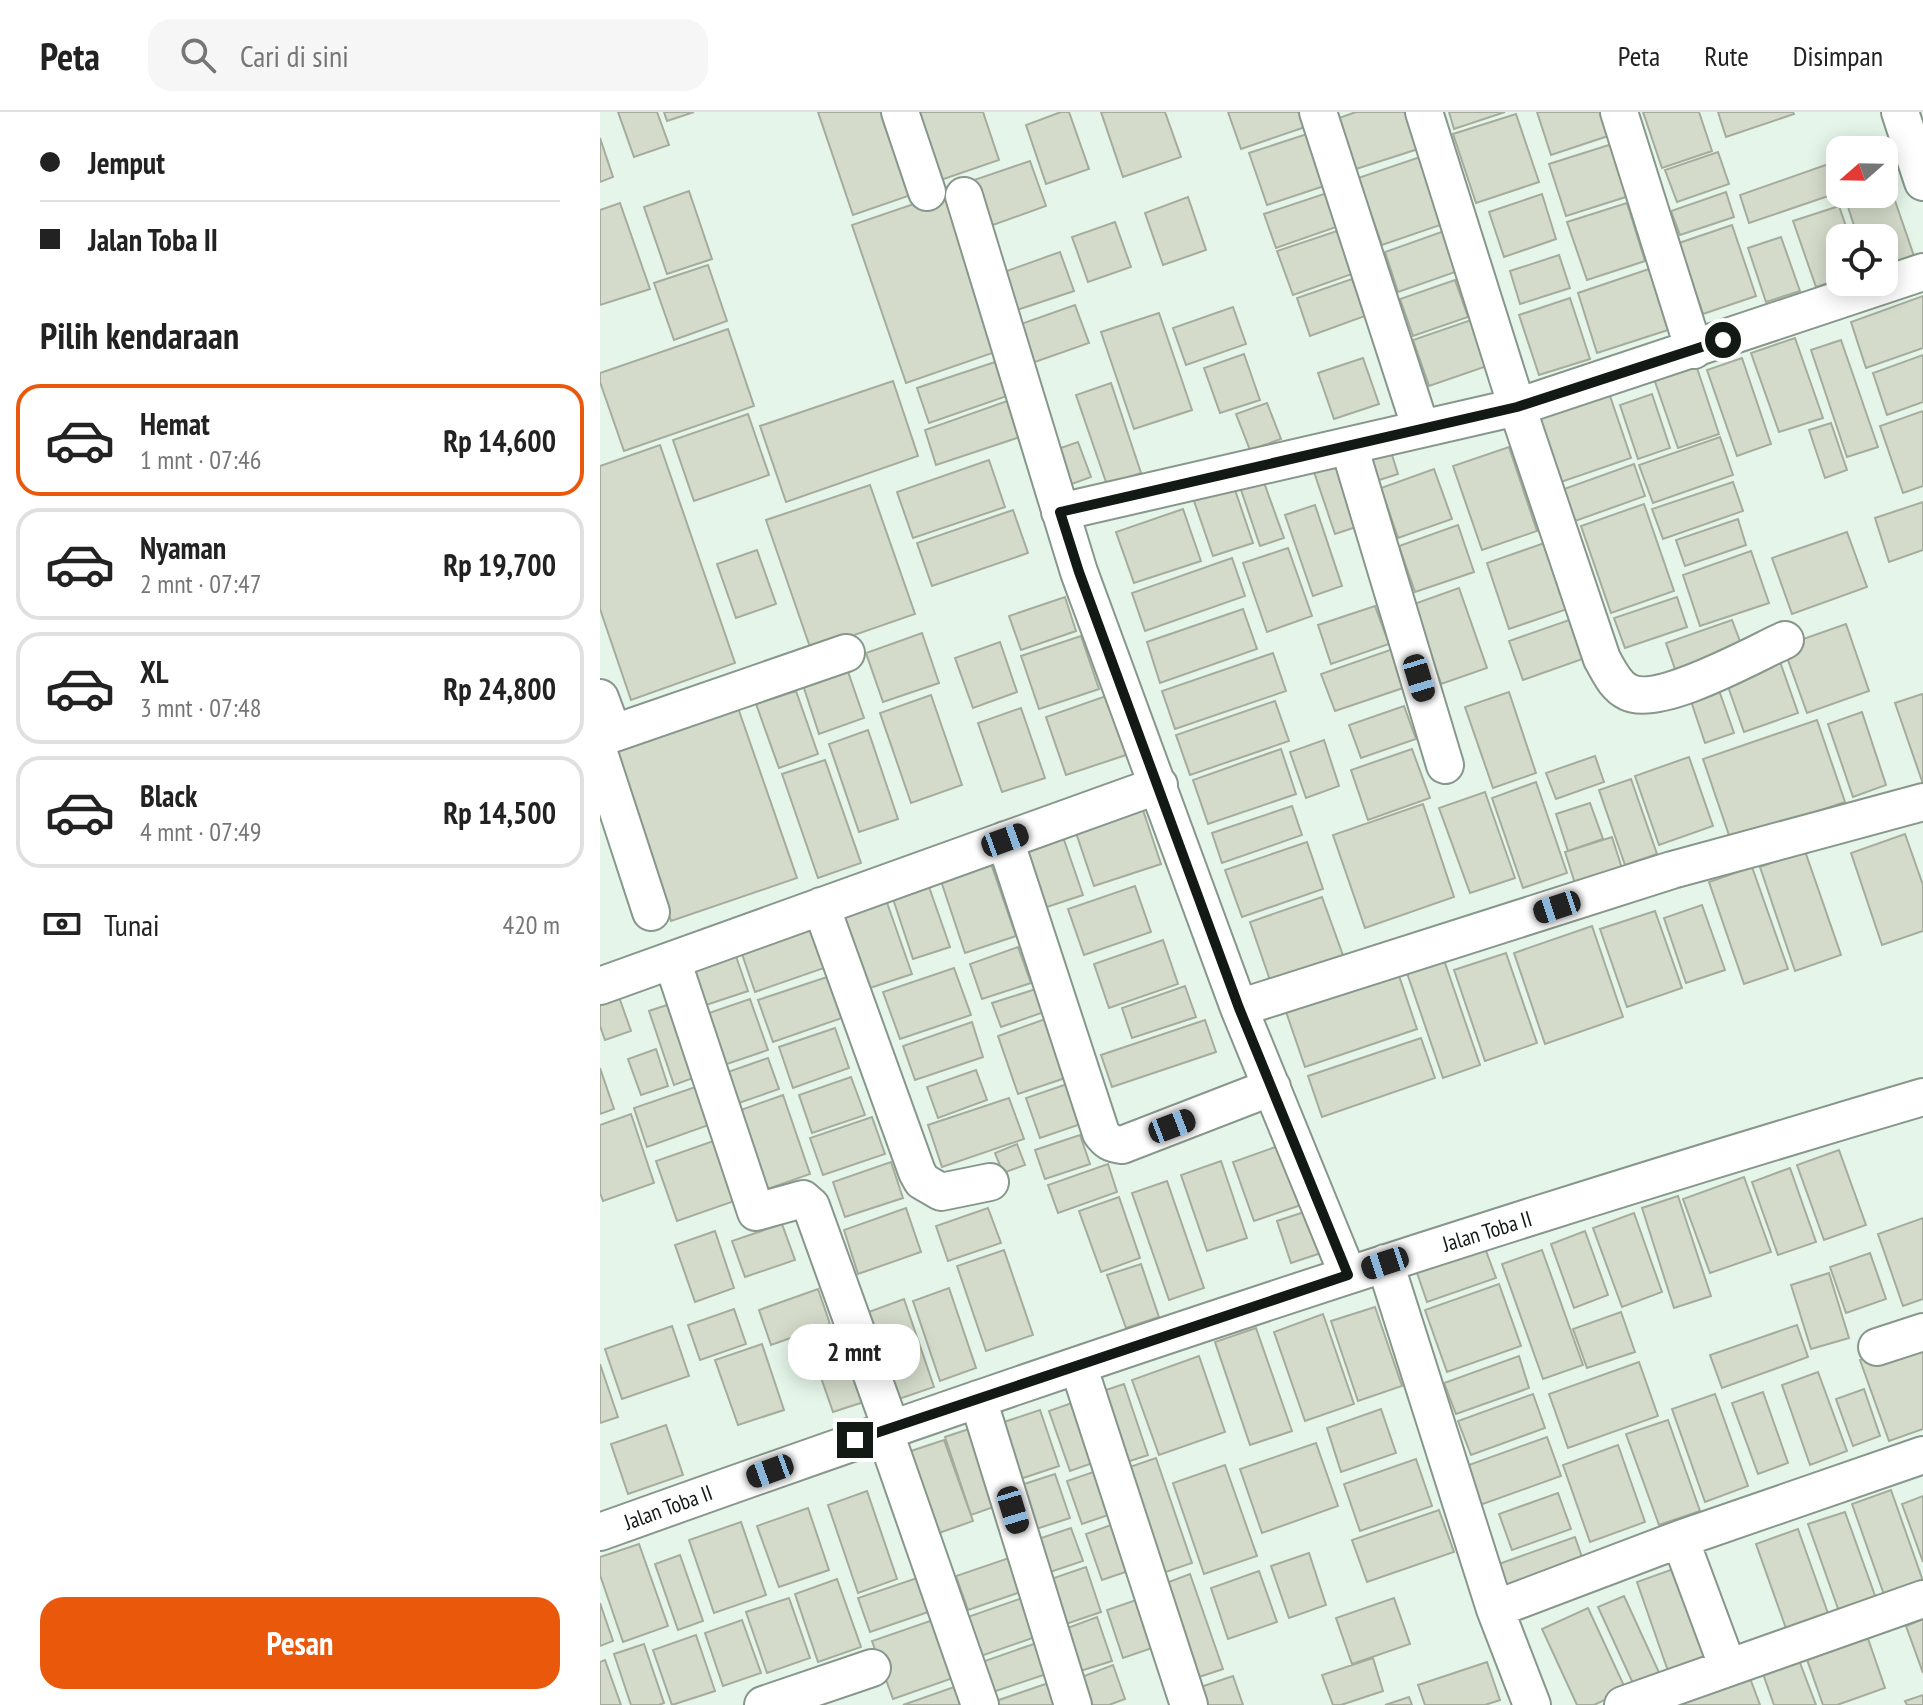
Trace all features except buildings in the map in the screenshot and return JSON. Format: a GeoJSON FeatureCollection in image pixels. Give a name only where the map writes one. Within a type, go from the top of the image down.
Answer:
{"type":"FeatureCollection","features":[{"type":"Feature","properties":{"kind":"street"},"geometry":{"type":"LineString","coordinates":[[900,112],[927,192]]}},
{"type":"Feature","properties":{"kind":"street"},"geometry":{"type":"LineString","coordinates":[[1318,112],[1421,429]]}},
{"type":"Feature","properties":{"kind":"street"},"geometry":{"type":"LineString","coordinates":[[1424,112],[1517,407],[1597,644],[1612,679],[1629,693],[1646,696],[1674,691],[1785,640]]}},
{"type":"Feature","properties":{"kind":"street"},"geometry":{"type":"LineString","coordinates":[[1619,112],[1694,350]]}},
{"type":"Feature","properties":{"kind":"street"},"geometry":{"type":"LineString","coordinates":[[1900,112],[1923,182]]}},
{"type":"Feature","properties":{"kind":"street"},"geometry":{"type":"LineString","coordinates":[[964,196],[1079,572],[1239,1008],[1348,1275]]}},
{"type":"Feature","properties":{"kind":"street"},"geometry":{"type":"LineString","coordinates":[[1060,512],[1517,407],[1923,272]]}},
{"type":"Feature","properties":{"kind":"street"},"geometry":{"type":"LineString","coordinates":[[1349,446],[1445,765]]}},
{"type":"Feature","properties":{"kind":"street"},"geometry":{"type":"LineString","coordinates":[[604,742],[846,653]]}},
{"type":"Feature","properties":{"kind":"street"},"geometry":{"type":"LineString","coordinates":[[600,698],[604,742],[651,912]]}},
{"type":"Feature","properties":{"kind":"street"},"geometry":{"type":"LineString","coordinates":[[600,986],[1159,785]]}},
{"type":"Feature","properties":{"kind":"street"},"geometry":{"type":"LineString","coordinates":[[1239,1008],[1672,870],[1923,802]]}},
{"type":"Feature","properties":{"kind":"street"},"geometry":{"type":"LineString","coordinates":[[1005,840],[1101,1133],[1106,1140],[1122,1145],[1272,1087]]}},
{"type":"Feature","properties":{"kind":"street"},"geometry":{"type":"LineString","coordinates":[[821,906],[922,1181],[941,1192],[990,1182]]}},
{"type":"Feature","properties":{"kind":"street"},"geometry":{"type":"LineString","coordinates":[[672,960],[756,1212],[803,1199],[811,1206],[980,1705]]}},
{"type":"Feature","properties":{"kind":"street","name":"Jalan Toba II"},"geometry":{"type":"LineString","coordinates":[[600,1532],[887,1429],[1348,1275],[1923,1097]]}},
{"type":"Feature","properties":{"kind":"street"},"geometry":{"type":"LineString","coordinates":[[1385,1263],[1495,1609],[1532,1705]]}},
{"type":"Feature","properties":{"kind":"street"},"geometry":{"type":"LineString","coordinates":[[1877,1347],[1923,1332]]}},
{"type":"Feature","properties":{"kind":"street"},"geometry":{"type":"LineString","coordinates":[[1078,1365],[1189,1705]]}},
{"type":"Feature","properties":{"kind":"street"},"geometry":{"type":"LineString","coordinates":[[978,1399],[1073,1705]]}},
{"type":"Feature","properties":{"kind":"street"},"geometry":{"type":"LineString","coordinates":[[1495,1609],[1680,1539],[1923,1455]]}},
{"type":"Feature","properties":{"kind":"street"},"geometry":{"type":"LineString","coordinates":[[1680,1539],[1728,1668]]}},
{"type":"Feature","properties":{"kind":"street"},"geometry":{"type":"LineString","coordinates":[[1623,1705],[1923,1599]]}},
{"type":"Feature","properties":{"kind":"street"},"geometry":{"type":"LineString","coordinates":[[763,1705],[872,1668]]}},
{"type":"Feature","properties":{"kind":"route"},"geometry":{"type":"LineString","coordinates":[[855,1440],[1348,1275],[1239,1008],[1079,572],[1060,512],[1517,407],[1723,340]]}}]}
